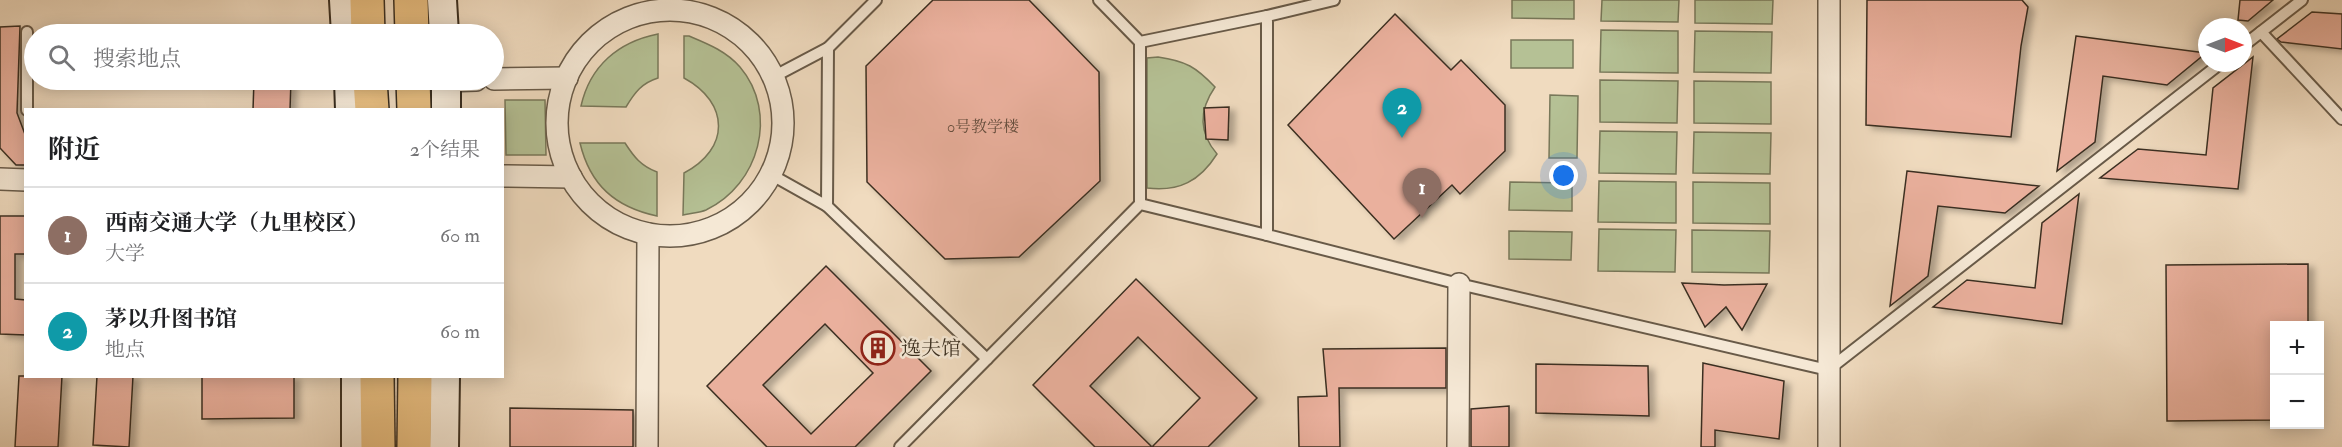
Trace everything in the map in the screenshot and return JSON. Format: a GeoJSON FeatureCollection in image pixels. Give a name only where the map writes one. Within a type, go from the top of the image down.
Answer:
{"type":"FeatureCollection","features":[{"type":"Feature","properties":{"kind":"highway"},"geometry":{"type":"LineString","coordinates":[[367,0],[368,24]]}},
{"type":"Feature","properties":{"kind":"highway"},"geometry":{"type":"LineString","coordinates":[[411,0],[412,24]]}},
{"type":"Feature","properties":{"kind":"highway"},"geometry":{"type":"LineString","coordinates":[[371,90],[372,108]]}},
{"type":"Feature","properties":{"kind":"highway"},"geometry":{"type":"LineString","coordinates":[[414,90],[414,108]]}},
{"type":"Feature","properties":{"kind":"highway"},"geometry":{"type":"LineString","coordinates":[[377,378],[378,447]]}},
{"type":"Feature","properties":{"kind":"highway"},"geometry":{"type":"LineString","coordinates":[[414,447],[415,378]]}},
{"type":"Feature","properties":{"kind":"main road"},"geometry":{"type":"LineString","coordinates":[[344,0],[345,24]]}},
{"type":"Feature","properties":{"kind":"main road"},"geometry":{"type":"LineString","coordinates":[[442,0],[443,24]]}},
{"type":"Feature","properties":{"kind":"main road"},"geometry":{"type":"LineString","coordinates":[[349,90],[350,108]]}},
{"type":"Feature","properties":{"kind":"main road"},"geometry":{"type":"LineString","coordinates":[[446,90],[446,108]]}},
{"type":"Feature","properties":{"kind":"main road"},"geometry":{"type":"LineString","coordinates":[[356,378],[356,447]]}},
{"type":"Feature","properties":{"kind":"main road"},"geometry":{"type":"LineString","coordinates":[[444,447],[445,378]]}},
{"type":"Feature","properties":{"kind":"street"},"geometry":{"type":"LineString","coordinates":[[1829,0],[1829,447]]}},
{"type":"Feature","properties":{"kind":"street"},"geometry":{"type":"LineString","coordinates":[[664,5],[720,21],[752,44],[773,77],[783,115],[780,151],[766,183],[743,210],[712,228],[678,237],[648,234],[610,220],[583,197],[565,166],[556,128],[561,89],[579,54],[608,27],[664,5]]}},
{"type":"Feature","properties":{"kind":"street"},"geometry":{"type":"LineString","coordinates":[[504,79],[567,78]]}},
{"type":"Feature","properties":{"kind":"street"},"geometry":{"type":"LineString","coordinates":[[504,176],[571,177]]}},
{"type":"Feature","properties":{"kind":"street"},"geometry":{"type":"LineString","coordinates":[[0,179],[24,180]]}},
{"type":"Feature","properties":{"kind":"street"},"geometry":{"type":"LineString","coordinates":[[647,447],[648,234]]}},
{"type":"Feature","properties":{"kind":"street"},"geometry":{"type":"LineString","coordinates":[[1458,447],[1459,284]]}},
{"type":"Feature","properties":{"kind":"lane"},"geometry":{"type":"LineString","coordinates":[[773,77],[828,48],[876,0]]}},
{"type":"Feature","properties":{"kind":"lane"},"geometry":{"type":"LineString","coordinates":[[900,447],[1140,204],[1140,42],[1099,0]]}},
{"type":"Feature","properties":{"kind":"lane"},"geometry":{"type":"LineString","coordinates":[[1140,42],[1334,0]]}},
{"type":"Feature","properties":{"kind":"lane"},"geometry":{"type":"LineString","coordinates":[[2252,39],[2302,0]]}},
{"type":"Feature","properties":{"kind":"lane"},"geometry":{"type":"LineString","coordinates":[[1267,16],[1267,235]]}},
{"type":"Feature","properties":{"kind":"lane"},"geometry":{"type":"LineString","coordinates":[[2261,32],[2342,119]]}},
{"type":"Feature","properties":{"kind":"lane"},"geometry":{"type":"LineString","coordinates":[[827,206],[828,48]]}},
{"type":"Feature","properties":{"kind":"lane"},"geometry":{"type":"LineString","coordinates":[[1140,204],[1459,284],[1828,370],[2210,72]]}},
{"type":"Feature","properties":{"kind":"lane"},"geometry":{"type":"LineString","coordinates":[[27,90],[27,108]]}},
{"type":"Feature","properties":{"kind":"lane"},"geometry":{"type":"LineString","coordinates":[[770,174],[827,206],[987,359]]}},
{"type":"Feature","properties":{"kind":"green space"},"geometry":{"type":"Polygon","coordinates":[[[1512,0],[1574,0],[1574,19],[1512,18],[1512,0]]]}},
{"type":"Feature","properties":{"kind":"green space"},"geometry":{"type":"Polygon","coordinates":[[[1602,0],[1679,0],[1678,22],[1601,21],[1602,0]]]}},
{"type":"Feature","properties":{"kind":"green space"},"geometry":{"type":"Polygon","coordinates":[[[1695,0],[1773,0],[1772,24],[1695,23],[1695,0]]]}},
{"type":"Feature","properties":{"kind":"green space"},"geometry":{"type":"Polygon","coordinates":[[[1601,30],[1678,31],[1678,73],[1600,72],[1601,30]]]}},
{"type":"Feature","properties":{"kind":"green space"},"geometry":{"type":"Polygon","coordinates":[[[1695,31],[1772,32],[1771,73],[1694,72],[1695,31]]]}},
{"type":"Feature","properties":{"kind":"green space"},"geometry":{"type":"Polygon","coordinates":[[[658,34],[658,78],[639,89],[626,107],[581,106],[591,79],[608,58],[630,43],[658,34]]]}},
{"type":"Feature","properties":{"kind":"green space"},"geometry":{"type":"Polygon","coordinates":[[[684,36],[716,48],[740,67],[752,85],[759,105],[760,126],[758,146],[739,184],[724,199],[706,210],[683,215],[684,173],[710,152],[716,139],[718,126],[716,113],[710,100],[699,88],[684,78],[684,36]]]}},
{"type":"Feature","properties":{"kind":"green space"},"geometry":{"type":"Polygon","coordinates":[[[1511,40],[1573,40],[1573,68],[1511,68],[1511,40]]]}},
{"type":"Feature","properties":{"kind":"green space"},"geometry":{"type":"Polygon","coordinates":[[[1158,57],[1190,66],[1215,87],[1206,104],[1203,121],[1207,138],[1217,154],[1196,178],[1188,183],[1158,189],[1147,188],[1147,58],[1158,57]]]}},
{"type":"Feature","properties":{"kind":"green space"},"geometry":{"type":"Polygon","coordinates":[[[1600,80],[1678,81],[1677,123],[1600,122],[1600,80]]]}},
{"type":"Feature","properties":{"kind":"green space"},"geometry":{"type":"Polygon","coordinates":[[[1694,81],[1771,82],[1771,124],[1694,123],[1694,81]]]}},
{"type":"Feature","properties":{"kind":"green space"},"geometry":{"type":"Polygon","coordinates":[[[1550,95],[1578,96],[1577,158],[1549,158],[1550,95]]]}},
{"type":"Feature","properties":{"kind":"green space"},"geometry":{"type":"Polygon","coordinates":[[[505,100],[545,100],[546,155],[506,155],[505,100]]]}},
{"type":"Feature","properties":{"kind":"green space"},"geometry":{"type":"Polygon","coordinates":[[[1600,131],[1677,132],[1676,174],[1599,173],[1600,131]]]}},
{"type":"Feature","properties":{"kind":"green space"},"geometry":{"type":"Polygon","coordinates":[[[1694,132],[1771,133],[1770,174],[1693,173],[1694,132]]]}},
{"type":"Feature","properties":{"kind":"green space"},"geometry":{"type":"Polygon","coordinates":[[[580,143],[625,143],[638,160],[657,172],[657,216],[629,207],[606,192],[590,171],[580,143]]]}},
{"type":"Feature","properties":{"kind":"green space"},"geometry":{"type":"Polygon","coordinates":[[[1599,181],[1676,182],[1676,223],[1598,222],[1599,181]]]}},
{"type":"Feature","properties":{"kind":"green space"},"geometry":{"type":"Polygon","coordinates":[[[1510,182],[1572,183],[1572,211],[1509,210],[1510,182]]]}},
{"type":"Feature","properties":{"kind":"green space"},"geometry":{"type":"Polygon","coordinates":[[[1693,182],[1770,183],[1770,224],[1693,223],[1693,182]]]}},
{"type":"Feature","properties":{"kind":"green space"},"geometry":{"type":"Polygon","coordinates":[[[1599,229],[1676,230],[1675,272],[1598,271],[1599,229]]]}},
{"type":"Feature","properties":{"kind":"green space"},"geometry":{"type":"Polygon","coordinates":[[[1692,230],[1770,231],[1769,273],[1692,272],[1692,230]]]}},
{"type":"Feature","properties":{"kind":"green space"},"geometry":{"type":"Polygon","coordinates":[[[1509,231],[1572,232],[1571,260],[1509,259],[1509,231]]]}},
{"type":"Feature","properties":{"kind":"building"},"geometry":{"type":"Polygon","coordinates":[[[933,0],[1029,0],[1099,72],[1100,181],[1019,257],[945,259],[867,182],[866,66],[933,0]]]}},
{"type":"Feature","properties":{"kind":"building"},"geometry":{"type":"Polygon","coordinates":[[[1867,0],[2022,0],[2028,7],[2021,46],[2011,137],[1866,125],[1867,0]]]}},
{"type":"Feature","properties":{"kind":"building"},"geometry":{"type":"Polygon","coordinates":[[[2240,0],[2273,0],[2252,18],[2238,18],[2240,0]]]}},
{"type":"Feature","properties":{"kind":"building"},"geometry":{"type":"Polygon","coordinates":[[[2312,12],[2342,14],[2342,49],[2281,42],[2277,39],[2312,12]]]}},
{"type":"Feature","properties":{"kind":"building"},"geometry":{"type":"Polygon","coordinates":[[[1395,14],[1451,70],[1461,60],[1505,105],[1505,151],[1460,194],[1452,185],[1394,239],[1288,125],[1395,14]]]}},
{"type":"Feature","properties":{"kind":"building"},"geometry":{"type":"Polygon","coordinates":[[[20,26],[17,113],[24,132],[24,165],[16,165],[0,148],[0,27],[20,26]]]}},
{"type":"Feature","properties":{"kind":"building"},"geometry":{"type":"Polygon","coordinates":[[[2076,36],[2198,52],[2198,60],[2167,85],[2103,76],[2095,142],[2057,171],[2076,36]]]}},
{"type":"Feature","properties":{"kind":"building"},"geometry":{"type":"Polygon","coordinates":[[[2234,72],[2251,72],[2238,189],[2100,178],[2138,149],[2206,155],[2213,88],[2234,72]]]}},
{"type":"Feature","properties":{"kind":"building"},"geometry":{"type":"Polygon","coordinates":[[[254,90],[291,90],[290,108],[253,108],[254,90]]]}},
{"type":"Feature","properties":{"kind":"building"},"geometry":{"type":"Polygon","coordinates":[[[1229,107],[1228,140],[1206,139],[1204,108],[1229,107]]]}},
{"type":"Feature","properties":{"kind":"building"},"geometry":{"type":"Polygon","coordinates":[[[1907,171],[2039,186],[2005,213],[1938,206],[1928,276],[1890,306],[1907,171]]]}},
{"type":"Feature","properties":{"kind":"building"},"geometry":{"type":"Polygon","coordinates":[[[2079,194],[2062,324],[1933,307],[1967,280],[2035,288],[2042,223],[2079,194]]]}},
{"type":"Feature","properties":{"kind":"building"},"geometry":{"type":"Polygon","coordinates":[[[0,216],[24,216],[24,254],[15,254],[15,299],[24,300],[24,335],[0,334],[0,216]]]}},
{"type":"Feature","properties":{"kind":"building"},"geometry":{"type":"Polygon","coordinates":[[[2308,264],[2308,321],[2270,321],[2270,420],[2167,421],[2166,265],[2308,264]]]}},
{"type":"Feature","properties":{"kind":"building","name":"逸夫馆"},"geometry":{"type":"Polygon","coordinates":[[[826,266],[931,371],[855,447],[767,447],[707,386],[826,266]],[[825,324],[763,385],[811,434],[873,373],[825,324]]]}},
{"type":"Feature","properties":{"kind":"building"},"geometry":{"type":"Polygon","coordinates":[[[1136,279],[1257,398],[1208,447],[1152,447],[1095,447],[1033,385],[1136,279]],[[1138,337],[1090,386],[1152,447],[1200,398],[1138,337]]]}},
{"type":"Feature","properties":{"kind":"building"},"geometry":{"type":"Polygon","coordinates":[[[1682,283],[1767,284],[1742,330],[1726,307],[1705,327],[1682,283]]]}},
{"type":"Feature","properties":{"kind":"building"},"geometry":{"type":"Polygon","coordinates":[[[1446,348],[1446,388],[1339,388],[1340,447],[1299,447],[1298,397],[1327,396],[1323,349],[1446,348]]]}},
{"type":"Feature","properties":{"kind":"building"},"geometry":{"type":"Polygon","coordinates":[[[1703,363],[1784,381],[1779,439],[1715,430],[1715,447],[1701,447],[1703,363]]]}},
{"type":"Feature","properties":{"kind":"building"},"geometry":{"type":"Polygon","coordinates":[[[1536,364],[1648,366],[1649,416],[1536,413],[1536,364]]]}},
{"type":"Feature","properties":{"kind":"building"},"geometry":{"type":"Polygon","coordinates":[[[19,376],[62,378],[58,447],[15,447],[19,376]]]}},
{"type":"Feature","properties":{"kind":"building"},"geometry":{"type":"Polygon","coordinates":[[[97,378],[133,378],[129,447],[93,445],[97,378]]]}},
{"type":"Feature","properties":{"kind":"building"},"geometry":{"type":"Polygon","coordinates":[[[202,378],[294,378],[294,418],[202,419],[202,378]]]}},
{"type":"Feature","properties":{"kind":"building"},"geometry":{"type":"Polygon","coordinates":[[[1509,406],[1509,447],[1471,447],[1471,409],[1509,406]]]}},
{"type":"Feature","properties":{"kind":"building"},"geometry":{"type":"Polygon","coordinates":[[[510,408],[633,410],[633,447],[510,447],[510,408]]]}},
{"type":"Feature","properties":{"kind":"place","name":"茅以升图书馆"},"geometry":{"type":"Point","coordinates":[1402,138]}},
{"type":"Feature","properties":{"kind":"place","name":"西南交通大学（九里校区）"},"geometry":{"type":"Point","coordinates":[1422,218]}},
{"type":"Feature","properties":{"kind":"place","name":"逸夫馆"},"geometry":{"type":"Point","coordinates":[878,348]}}]}
